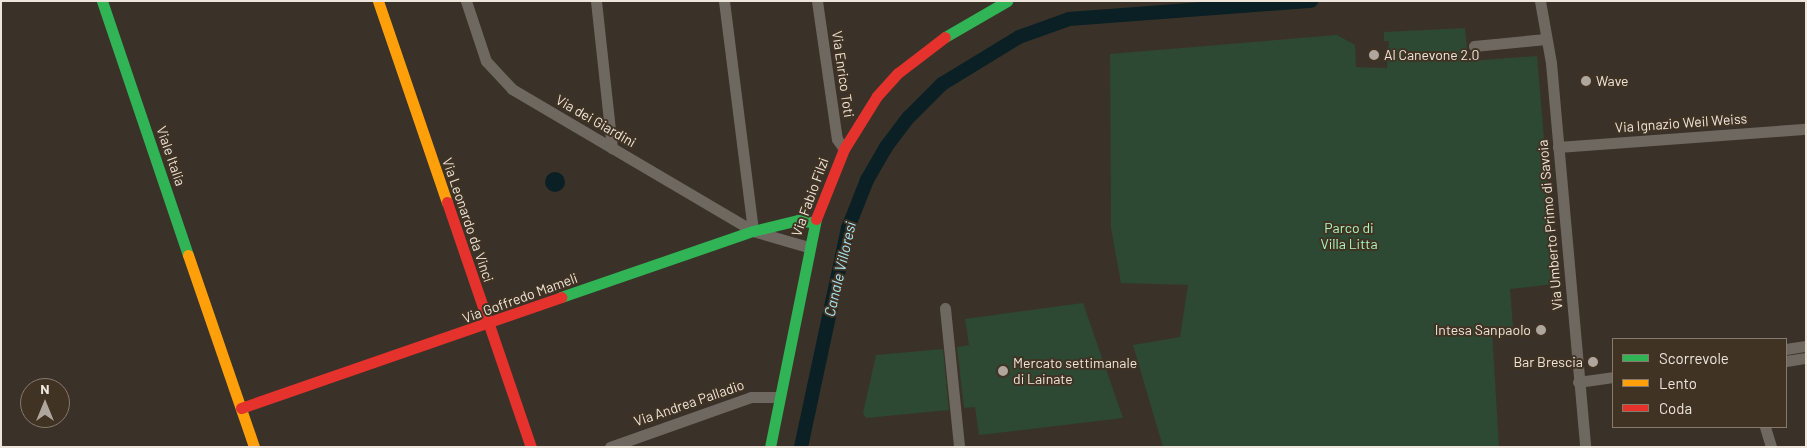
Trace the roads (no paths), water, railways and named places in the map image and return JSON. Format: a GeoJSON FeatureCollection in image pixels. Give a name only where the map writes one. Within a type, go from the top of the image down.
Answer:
{"type":"FeatureCollection","features":[{"type":"Feature","properties":{"kind":"street","name":"Viale Italia"},"geometry":{"type":"LineString","coordinates":[[102,1],[254,447]]}},
{"type":"Feature","properties":{"kind":"street","name":"Via Leonardo da Vinci"},"geometry":{"type":"LineString","coordinates":[[378,1],[531,447]]}},
{"type":"Feature","properties":{"kind":"street","name":"Via dei Giardini"},"geometry":{"type":"LineString","coordinates":[[466,1],[486,61],[497,77],[612,148],[753,231]]}},
{"type":"Feature","properties":{"kind":"street"},"geometry":{"type":"LineString","coordinates":[[596,1],[612,148]]}},
{"type":"Feature","properties":{"kind":"street"},"geometry":{"type":"LineString","coordinates":[[724,1],[753,231],[808,247]]}},
{"type":"Feature","properties":{"kind":"street","name":"Via Enrico Toti"},"geometry":{"type":"LineString","coordinates":[[817,1],[837,139],[844,149]]}},
{"type":"Feature","properties":{"kind":"street","name":"Via Fabio Filzi"},"geometry":{"type":"LineString","coordinates":[[770,447],[808,247],[815,222],[844,149],[877,96],[898,73],[958,26],[1007,1]]}},
{"type":"Feature","properties":{"kind":"street","name":"Via Umberto Primo di Savoia"},"geometry":{"type":"LineString","coordinates":[[1540,6],[1546,39],[1558,147],[1585,447]]}},
{"type":"Feature","properties":{"kind":"street"},"geometry":{"type":"LineString","coordinates":[[1474,46],[1546,39]]}},
{"type":"Feature","properties":{"kind":"street","name":"Via Ignazio Weil Weiss"},"geometry":{"type":"LineString","coordinates":[[1558,147],[1806,129]]}},
{"type":"Feature","properties":{"kind":"street","name":"Via Goffredo Mameli"},"geometry":{"type":"LineString","coordinates":[[241,408],[488,326],[753,231],[798,220],[815,222]]}},
{"type":"Feature","properties":{"kind":"street"},"geometry":{"type":"LineString","coordinates":[[945,308],[959,447]]}},
{"type":"Feature","properties":{"kind":"street"},"geometry":{"type":"LineString","coordinates":[[1787,350],[1806,346]]}},
{"type":"Feature","properties":{"kind":"street"},"geometry":{"type":"LineString","coordinates":[[1787,362],[1806,358]]}},
{"type":"Feature","properties":{"kind":"street"},"geometry":{"type":"LineString","coordinates":[[1578,382],[1612,377]]}},
{"type":"Feature","properties":{"kind":"street","name":"Via Andrea Palladio"},"geometry":{"type":"LineString","coordinates":[[610,447],[751,397],[779,397]]}},
{"type":"Feature","properties":{"kind":"street"},"geometry":{"type":"LineString","coordinates":[[1765,428],[1771,447]]}},
{"type":"Feature","properties":{"kind":"water"},"geometry":{"type":"Polygon","coordinates":[[[555,172],[562,175],[565,182],[562,189],[555,192],[548,189],[545,182],[548,175],[555,172]]]}},
{"type":"Feature","properties":{"kind":"waterway","name":"Canale Villoresi"},"geometry":{"type":"LineString","coordinates":[[801,447],[848,228],[867,180],[886,147],[909,117],[942,84],[1019,37],[1069,19],[1311,1]]}},
{"type":"Feature","properties":{"kind":"place","name":"Al Canevone 2.0"},"geometry":{"type":"Point","coordinates":[1374,55]}},
{"type":"Feature","properties":{"kind":"place","name":"Wave"},"geometry":{"type":"Point","coordinates":[1586,81]}},
{"type":"Feature","properties":{"kind":"place","name":"Intesa Sanpaolo"},"geometry":{"type":"Point","coordinates":[1541,330]}},
{"type":"Feature","properties":{"kind":"place","name":"Bar Brescia"},"geometry":{"type":"Point","coordinates":[1593,362]}},
{"type":"Feature","properties":{"kind":"place","name":"Mercato settimanale di Lainate"},"geometry":{"type":"Point","coordinates":[1003,371]}},
{"type":"Feature","properties":{"kind":"park label","name":"Parco di Villa Litta"},"geometry":{"type":"Point","coordinates":[1349,236]}}]}
